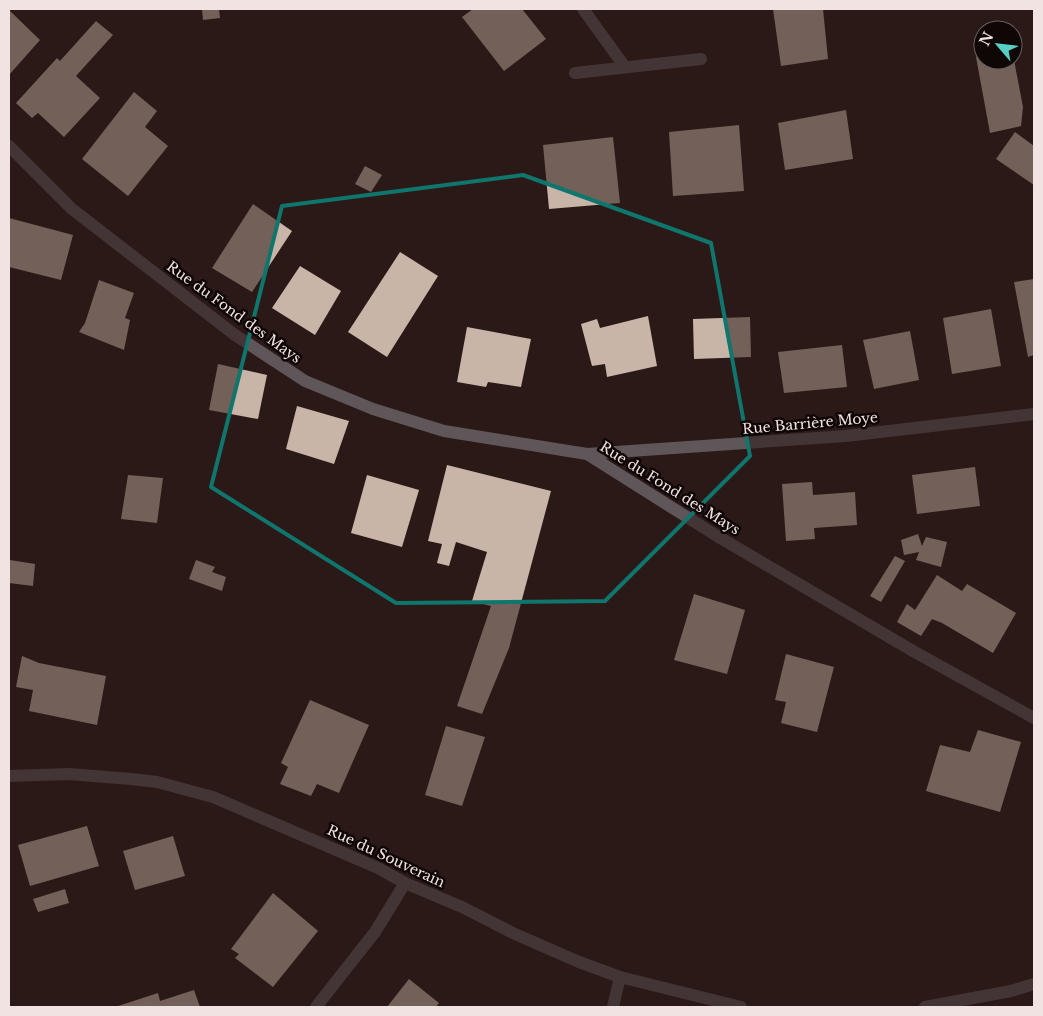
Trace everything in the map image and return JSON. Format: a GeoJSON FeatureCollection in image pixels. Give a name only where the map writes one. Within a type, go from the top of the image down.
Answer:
{"type":"FeatureCollection","features":[{"type":"Feature","properties":{"kind":"street"},"geometry":{"type":"LineString","coordinates":[[583,9],[625,66]]}},
{"type":"Feature","properties":{"kind":"street"},"geometry":{"type":"LineString","coordinates":[[575,73],[701,59]]}},
{"type":"Feature","properties":{"kind":"street","name":"Rue du Fond des Mays"},"geometry":{"type":"LineString","coordinates":[[9,146],[72,209],[235,335],[305,381],[373,409],[444,431],[587,454],[716,536],[913,651],[1034,718]]}},
{"type":"Feature","properties":{"kind":"street","name":"Rue Barrière Moye"},"geometry":{"type":"LineString","coordinates":[[587,454],[846,436],[1034,414]]}},
{"type":"Feature","properties":{"kind":"street","name":"Rue du Souverain"},"geometry":{"type":"LineString","coordinates":[[9,776],[68,774],[100,776],[157,782],[213,797],[302,833],[378,868],[405,883],[462,907],[551,951],[620,977],[740,1007]]}},
{"type":"Feature","properties":{"kind":"street"},"geometry":{"type":"LineString","coordinates":[[316,1007],[375,932],[405,883]]}},
{"type":"Feature","properties":{"kind":"street"},"geometry":{"type":"LineString","coordinates":[[613,1007],[620,977]]}},
{"type":"Feature","properties":{"kind":"street"},"geometry":{"type":"LineString","coordinates":[[925,1007],[1034,984]]}},
{"type":"Feature","properties":{"kind":"highlighted area"},"geometry":{"type":"Polygon","coordinates":[[[523,175],[711,243],[750,456],[605,601],[396,603],[211,487],[282,206],[523,175]]]}},
{"type":"Feature","properties":{"kind":"building"},"geometry":{"type":"Polygon","coordinates":[[[202,9],[219,9],[220,18],[203,20],[202,9]]]}},
{"type":"Feature","properties":{"kind":"building"},"geometry":{"type":"Polygon","coordinates":[[[473,9],[522,9],[546,39],[504,71],[462,17],[473,9]]]}},
{"type":"Feature","properties":{"kind":"building"},"geometry":{"type":"Polygon","coordinates":[[[773,9],[823,9],[828,59],[781,66],[773,9]]]}},
{"type":"Feature","properties":{"kind":"building"},"geometry":{"type":"Polygon","coordinates":[[[9,10],[40,40],[9,75],[9,10]]]}},
{"type":"Feature","properties":{"kind":"building"},"geometry":{"type":"Polygon","coordinates":[[[96,21],[113,35],[76,76],[100,98],[64,137],[38,113],[32,118],[16,103],[57,58],[60,61],[96,21]]]}},
{"type":"Feature","properties":{"kind":"building"},"geometry":{"type":"Polygon","coordinates":[[[978,70],[1016,70],[1023,107],[1021,126],[990,133],[978,70]]]}},
{"type":"Feature","properties":{"kind":"building"},"geometry":{"type":"Polygon","coordinates":[[[134,92],[157,111],[145,127],[168,146],[128,196],[82,159],[134,92]]]}},
{"type":"Feature","properties":{"kind":"building"},"geometry":{"type":"Polygon","coordinates":[[[846,110],[853,159],[785,170],[778,123],[846,110]]]}},
{"type":"Feature","properties":{"kind":"building"},"geometry":{"type":"Polygon","coordinates":[[[739,125],[744,191],[673,196],[669,132],[739,125]]]}},
{"type":"Feature","properties":{"kind":"building"},"geometry":{"type":"Polygon","coordinates":[[[1015,132],[1034,146],[1034,185],[996,159],[1015,132]]]}},
{"type":"Feature","properties":{"kind":"building"},"geometry":{"type":"Polygon","coordinates":[[[613,137],[620,203],[549,209],[543,145],[613,137]]]}},
{"type":"Feature","properties":{"kind":"building"},"geometry":{"type":"Polygon","coordinates":[[[365,166],[382,175],[371,192],[355,184],[365,166]]]}},
{"type":"Feature","properties":{"kind":"building"},"geometry":{"type":"Polygon","coordinates":[[[253,204],[292,231],[252,292],[212,268],[253,204]]]}},
{"type":"Feature","properties":{"kind":"building"},"geometry":{"type":"Polygon","coordinates":[[[9,218],[73,235],[61,280],[9,267],[9,218]]]}},
{"type":"Feature","properties":{"kind":"building"},"geometry":{"type":"Polygon","coordinates":[[[400,252],[438,276],[387,357],[348,332],[400,252]]]}},
{"type":"Feature","properties":{"kind":"building"},"geometry":{"type":"Polygon","coordinates":[[[300,266],[341,291],[315,335],[272,308],[300,266]]]}},
{"type":"Feature","properties":{"kind":"building"},"geometry":{"type":"Polygon","coordinates":[[[1034,279],[1034,355],[1028,357],[1014,282],[1034,279]]]}},
{"type":"Feature","properties":{"kind":"building"},"geometry":{"type":"Polygon","coordinates":[[[99,280],[134,293],[125,318],[130,320],[124,350],[79,332],[85,323],[99,280]]]}},
{"type":"Feature","properties":{"kind":"building"},"geometry":{"type":"Polygon","coordinates":[[[991,309],[1001,366],[952,374],[943,318],[991,309]]]}},
{"type":"Feature","properties":{"kind":"building"},"geometry":{"type":"Polygon","coordinates":[[[648,316],[657,366],[607,377],[605,364],[592,366],[581,324],[597,319],[600,328],[648,316]]]}},
{"type":"Feature","properties":{"kind":"building"},"geometry":{"type":"Polygon","coordinates":[[[750,317],[751,357],[694,359],[693,319],[750,317]]]}},
{"type":"Feature","properties":{"kind":"building"},"geometry":{"type":"Polygon","coordinates":[[[467,327],[531,339],[521,387],[488,382],[486,387],[457,382],[467,327]]]}},
{"type":"Feature","properties":{"kind":"building"},"geometry":{"type":"Polygon","coordinates":[[[910,331],[919,380],[874,389],[863,340],[910,331]]]}},
{"type":"Feature","properties":{"kind":"building"},"geometry":{"type":"Polygon","coordinates":[[[842,345],[847,387],[784,393],[778,352],[842,345]]]}},
{"type":"Feature","properties":{"kind":"building"},"geometry":{"type":"Polygon","coordinates":[[[218,364],[267,375],[258,419],[209,410],[218,364]]]}},
{"type":"Feature","properties":{"kind":"building"},"geometry":{"type":"Polygon","coordinates":[[[297,406],[349,421],[334,464],[286,449],[297,406]]]}},
{"type":"Feature","properties":{"kind":"building"},"geometry":{"type":"Polygon","coordinates":[[[447,465],[551,491],[509,648],[482,714],[457,706],[491,606],[472,601],[487,552],[456,542],[449,566],[437,563],[442,544],[428,541],[447,465]]]}},
{"type":"Feature","properties":{"kind":"building"},"geometry":{"type":"Polygon","coordinates":[[[975,467],[980,506],[917,514],[912,475],[975,467]]]}},
{"type":"Feature","properties":{"kind":"building"},"geometry":{"type":"Polygon","coordinates":[[[128,475],[163,478],[157,523],[121,519],[128,475]]]}},
{"type":"Feature","properties":{"kind":"building"},"geometry":{"type":"Polygon","coordinates":[[[367,475],[419,490],[402,547],[351,533],[367,475]]]}},
{"type":"Feature","properties":{"kind":"building"},"geometry":{"type":"Polygon","coordinates":[[[812,482],[813,495],[855,492],[857,525],[814,528],[815,539],[786,541],[782,484],[812,482]]]}},
{"type":"Feature","properties":{"kind":"building"},"geometry":{"type":"Polygon","coordinates":[[[918,534],[922,546],[926,537],[947,542],[941,567],[916,560],[919,552],[904,555],[901,540],[918,534]]]}},
{"type":"Feature","properties":{"kind":"building"},"geometry":{"type":"Polygon","coordinates":[[[895,556],[905,561],[881,602],[870,596],[895,556]]]}},
{"type":"Feature","properties":{"kind":"building"},"geometry":{"type":"Polygon","coordinates":[[[10,560],[35,564],[33,586],[9,583],[10,560]]]}},
{"type":"Feature","properties":{"kind":"building"},"geometry":{"type":"Polygon","coordinates":[[[196,560],[215,567],[212,572],[226,577],[222,591],[189,579],[196,560]]]}},
{"type":"Feature","properties":{"kind":"building"},"geometry":{"type":"Polygon","coordinates":[[[937,575],[962,591],[967,584],[1016,613],[993,653],[932,619],[921,636],[897,622],[907,604],[915,610],[937,575]]]}},
{"type":"Feature","properties":{"kind":"building"},"geometry":{"type":"Polygon","coordinates":[[[694,594],[745,610],[727,674],[674,660],[694,594]]]}},
{"type":"Feature","properties":{"kind":"building"},"geometry":{"type":"Polygon","coordinates":[[[786,654],[834,667],[817,732],[781,723],[786,702],[775,700],[786,654]]]}},
{"type":"Feature","properties":{"kind":"building"},"geometry":{"type":"Polygon","coordinates":[[[22,656],[39,663],[106,676],[97,725],[29,711],[33,690],[16,687],[22,656]]]}},
{"type":"Feature","properties":{"kind":"building"},"geometry":{"type":"Polygon","coordinates":[[[310,700],[369,725],[339,793],[317,784],[311,796],[280,784],[288,767],[281,763],[310,700]]]}},
{"type":"Feature","properties":{"kind":"building"},"geometry":{"type":"Polygon","coordinates":[[[446,726],[485,737],[462,806],[425,795],[446,726]]]}},
{"type":"Feature","properties":{"kind":"building"},"geometry":{"type":"Polygon","coordinates":[[[978,730],[1021,742],[1000,812],[926,791],[940,745],[970,752],[978,730]]]}},
{"type":"Feature","properties":{"kind":"building"},"geometry":{"type":"Polygon","coordinates":[[[87,826],[99,866],[30,886],[18,845],[87,826]]]}},
{"type":"Feature","properties":{"kind":"building"},"geometry":{"type":"Polygon","coordinates":[[[173,836],[185,876],[135,890],[123,851],[173,836]]]}},
{"type":"Feature","properties":{"kind":"building"},"geometry":{"type":"Polygon","coordinates":[[[65,889],[69,903],[38,912],[33,899],[65,889]]]}},
{"type":"Feature","properties":{"kind":"building"},"geometry":{"type":"Polygon","coordinates":[[[273,893],[318,931],[273,987],[235,958],[239,954],[231,949],[273,893]]]}},
{"type":"Feature","properties":{"kind":"building"},"geometry":{"type":"Polygon","coordinates":[[[409,979],[439,1003],[436,1007],[387,1007],[409,979]]]}},
{"type":"Feature","properties":{"kind":"building"},"geometry":{"type":"Polygon","coordinates":[[[194,990],[200,1007],[115,1007],[158,993],[160,1001],[194,990]]]}}]}
